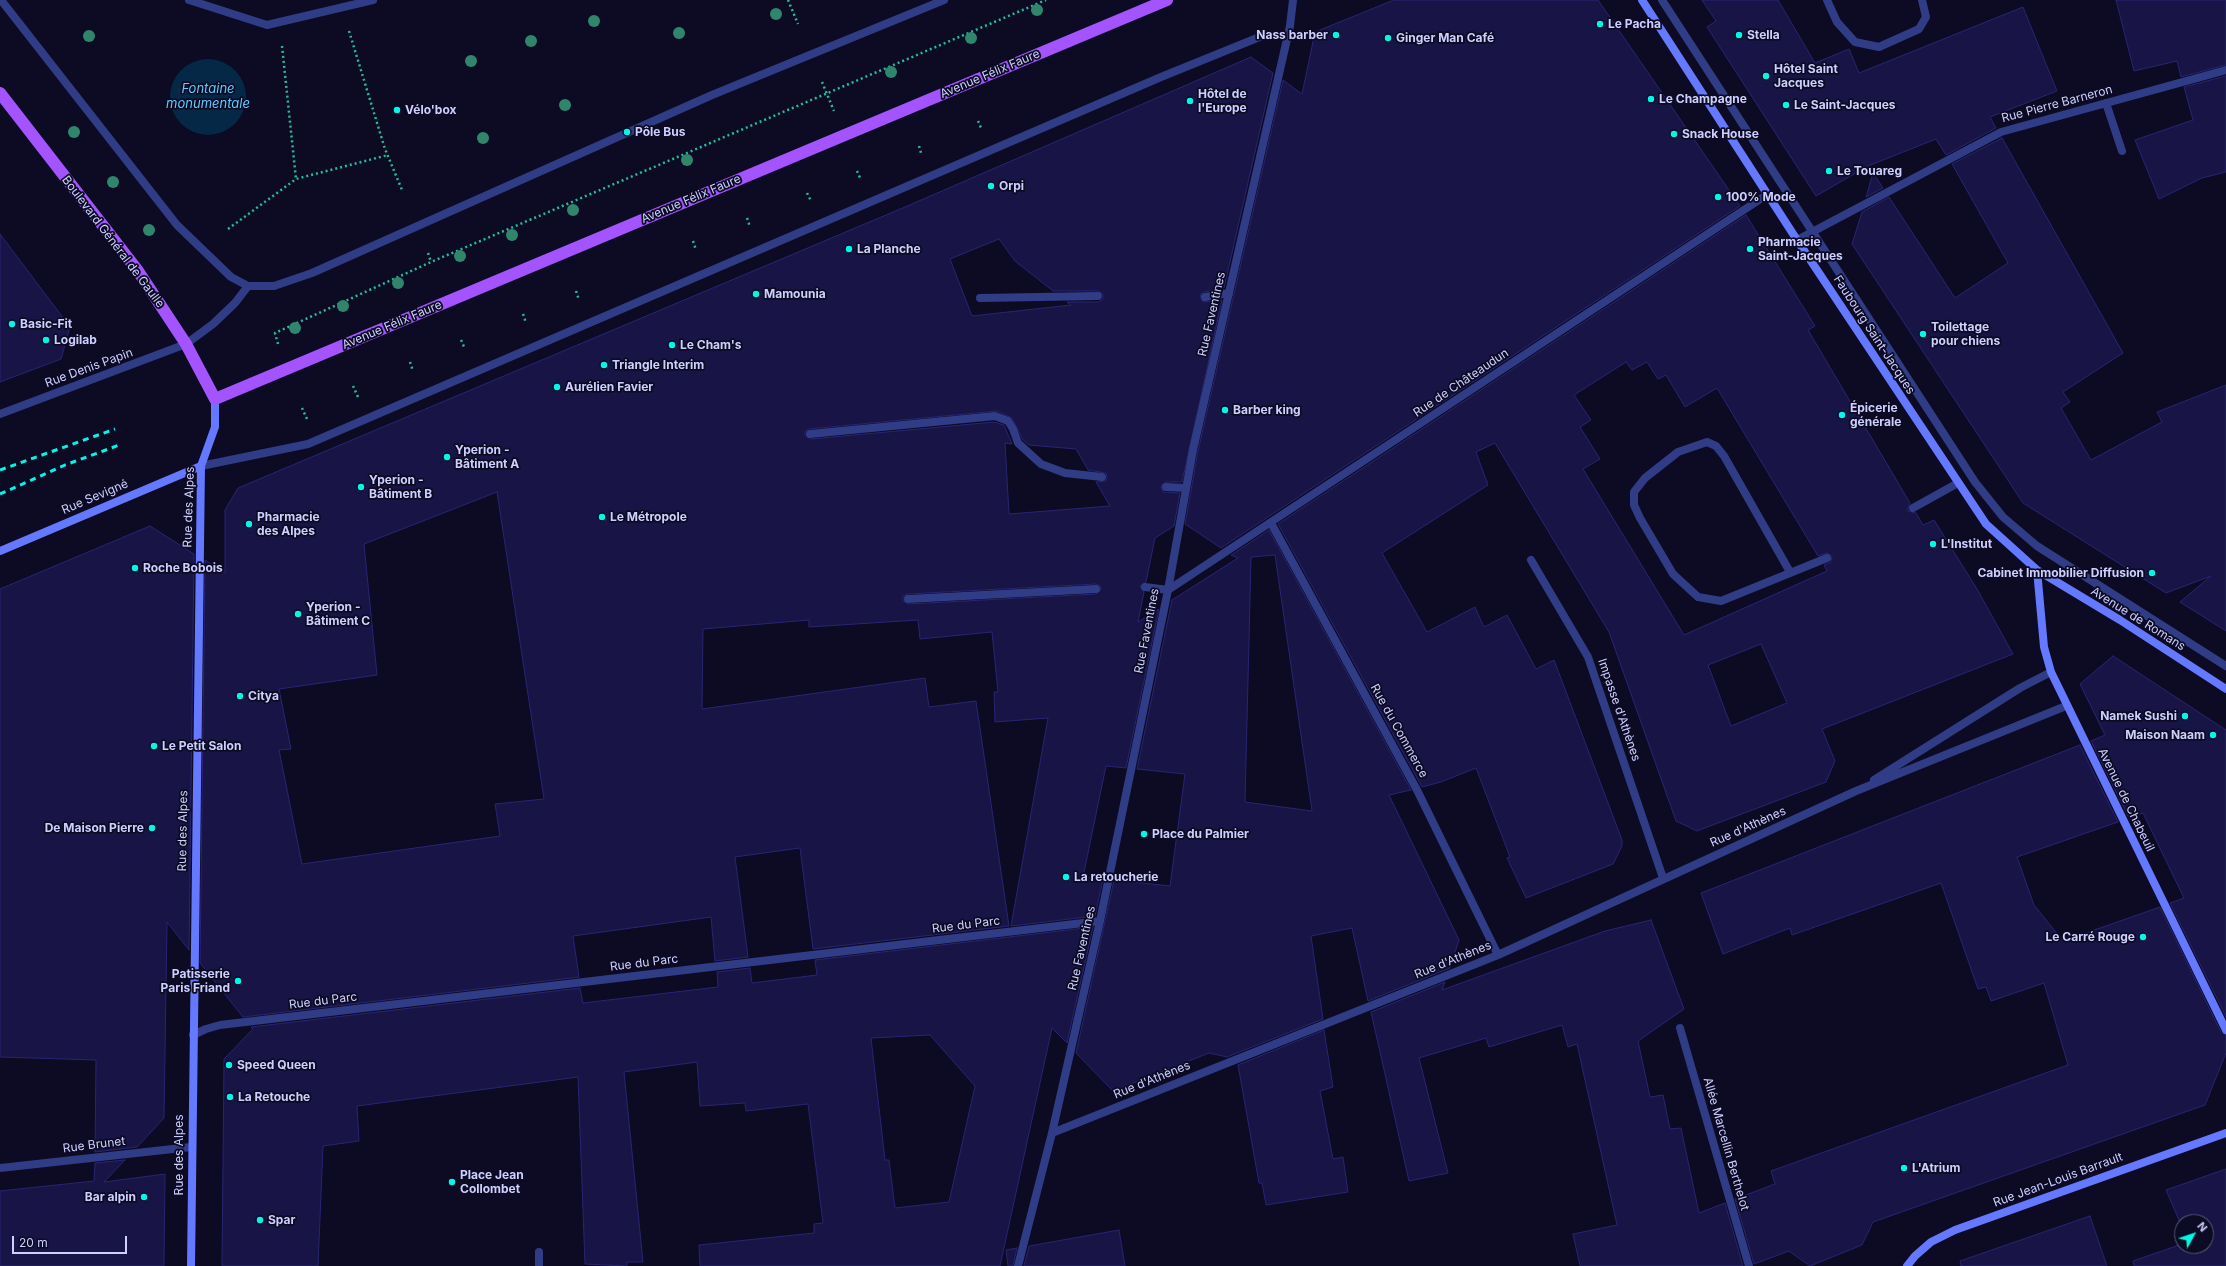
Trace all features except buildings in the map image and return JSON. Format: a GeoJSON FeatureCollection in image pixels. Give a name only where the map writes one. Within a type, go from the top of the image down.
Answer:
{"type":"FeatureCollection","features":[{"type":"Feature","properties":{"kind":"main road","name":"Avenue Félix Faure"},"geometry":{"type":"LineString","coordinates":[[215,399],[1167,0]]}},
{"type":"Feature","properties":{"kind":"main road","name":"Boulevard Général de Gaulle"},"geometry":{"type":"LineString","coordinates":[[0,93],[138,271],[186,344],[215,399]]}},
{"type":"Feature","properties":{"kind":"street"},"geometry":{"type":"LineString","coordinates":[[1,0],[177,225],[231,277],[248,286],[274,286],[312,273],[698,102],[944,0]]}},
{"type":"Feature","properties":{"kind":"street"},"geometry":{"type":"LineString","coordinates":[[189,0],[267,25],[373,0]]}},
{"type":"Feature","properties":{"kind":"street","name":"Rue Faventines"},"geometry":{"type":"LineString","coordinates":[[1018,1266],[1052,1133],[1100,921],[1168,590],[1186,488],[1288,36],[1293,0]]}},
{"type":"Feature","properties":{"kind":"street","name":"Faubourg Saint-Jacques"},"geometry":{"type":"LineString","coordinates":[[1642,0],[1797,240],[1986,524],[2037,570]]}},
{"type":"Feature","properties":{"kind":"street"},"geometry":{"type":"LineString","coordinates":[[1662,0],[1975,482],[2004,517],[2037,546],[2226,666]]}},
{"type":"Feature","properties":{"kind":"street"},"geometry":{"type":"LineString","coordinates":[[1827,0],[1837,22],[1855,42],[1879,47],[1919,29],[1926,17],[1922,0]]}},
{"type":"Feature","properties":{"kind":"street"},"geometry":{"type":"LineString","coordinates":[[201,466],[312,442],[1168,74],[1262,36],[1288,36]]}},
{"type":"Feature","properties":{"kind":"street","name":"Rue Pierre Barneron"},"geometry":{"type":"LineString","coordinates":[[1797,240],[2001,132],[2226,70]]}},
{"type":"Feature","properties":{"kind":"street"},"geometry":{"type":"LineString","coordinates":[[2106,103],[2122,150]]}},
{"type":"Feature","properties":{"kind":"street","name":"Rue de Châteaudun"},"geometry":{"type":"LineString","coordinates":[[1168,590],[1768,194]]}},
{"type":"Feature","properties":{"kind":"street","name":"Rue Denis Papin"},"geometry":{"type":"LineString","coordinates":[[0,414],[186,344],[214,324],[235,303],[248,286]]}},
{"type":"Feature","properties":{"kind":"street"},"geometry":{"type":"LineString","coordinates":[[1205,297],[1229,293]]}},
{"type":"Feature","properties":{"kind":"street"},"geometry":{"type":"LineString","coordinates":[[980,298],[1098,296]]}},
{"type":"Feature","properties":{"kind":"street","name":"Rue des Alpes"},"geometry":{"type":"LineString","coordinates":[[191,1266],[191,1146],[201,466],[215,427],[215,399]]}},
{"type":"Feature","properties":{"kind":"street"},"geometry":{"type":"LineString","coordinates":[[810,434],[995,416],[1008,421],[1013,429],[1018,443],[1041,464],[1065,473],[1102,477]]}},
{"type":"Feature","properties":{"kind":"street"},"geometry":{"type":"LineString","coordinates":[[1790,572],[1724,456],[1716,446],[1707,442],[1678,452],[1645,478],[1634,492],[1634,505],[1640,518],[1673,574],[1698,597],[1721,601],[1827,558]]}},
{"type":"Feature","properties":{"kind":"street","name":"Rue Sevigné"},"geometry":{"type":"LineString","coordinates":[[0,552],[201,466]]}},
{"type":"Feature","properties":{"kind":"street"},"geometry":{"type":"LineString","coordinates":[[1913,508],[1958,483]]}},
{"type":"Feature","properties":{"kind":"street"},"geometry":{"type":"LineString","coordinates":[[1166,487],[1186,488]]}},
{"type":"Feature","properties":{"kind":"street","name":"Rue du Commerce"},"geometry":{"type":"LineString","coordinates":[[1271,523],[1417,790],[1498,955]]}},
{"type":"Feature","properties":{"kind":"street","name":"Impasse d'Athènes"},"geometry":{"type":"LineString","coordinates":[[1530,560],[1588,657],[1663,878]]}},
{"type":"Feature","properties":{"kind":"street","name":"Avenue de Chabeuil"},"geometry":{"type":"LineString","coordinates":[[2037,570],[2044,647],[2051,672],[2066,706],[2226,1030]]}},
{"type":"Feature","properties":{"kind":"street","name":"Avenue de Romans"},"geometry":{"type":"LineString","coordinates":[[2037,570],[2120,620],[2226,689]]}},
{"type":"Feature","properties":{"kind":"street"},"geometry":{"type":"LineString","coordinates":[[1145,587],[1168,590]]}},
{"type":"Feature","properties":{"kind":"street"},"geometry":{"type":"LineString","coordinates":[[908,599],[1096,589]]}},
{"type":"Feature","properties":{"kind":"street","name":"Rue d'Athènes"},"geometry":{"type":"LineString","coordinates":[[1856,791],[2020,688],[2051,672]]}},
{"type":"Feature","properties":{"kind":"street","name":"Rue d'Athènes"},"geometry":{"type":"LineString","coordinates":[[1052,1133],[1498,955],[1663,878],[1856,791],[2066,706]]}},
{"type":"Feature","properties":{"kind":"street","name":"Rue du Parc"},"geometry":{"type":"LineString","coordinates":[[193,1035],[206,1029],[228,1024],[1100,921]]}},
{"type":"Feature","properties":{"kind":"street","name":"Allée Marcellin Berthelot"},"geometry":{"type":"LineString","coordinates":[[1680,1028],[1749,1266]]}},
{"type":"Feature","properties":{"kind":"street","name":"Rue Jean-Louis Barrault"},"geometry":{"type":"LineString","coordinates":[[1906,1266],[1931,1242],[1955,1230],[2226,1133]]}},
{"type":"Feature","properties":{"kind":"street","name":"Rue Brunet"},"geometry":{"type":"LineString","coordinates":[[0,1168],[191,1146]]}},
{"type":"Feature","properties":{"kind":"street"},"geometry":{"type":"LineString","coordinates":[[539,1252],[539,1266]]}},
{"type":"Feature","properties":{"kind":"path"},"geometry":{"type":"LineString","coordinates":[[788,0],[798,24]]}},
{"type":"Feature","properties":{"kind":"path"},"geometry":{"type":"LineString","coordinates":[[278,344],[275,333],[431,262],[1046,0]]}},
{"type":"Feature","properties":{"kind":"path"},"geometry":{"type":"LineString","coordinates":[[342,7],[388,154],[402,190]]}},
{"type":"Feature","properties":{"kind":"path"},"geometry":{"type":"LineString","coordinates":[[279,22],[296,179]]}},
{"type":"Feature","properties":{"kind":"path"},"geometry":{"type":"LineString","coordinates":[[822,82],[834,112]]}},
{"type":"Feature","properties":{"kind":"path"},"geometry":{"type":"LineString","coordinates":[[228,228],[296,179],[388,154]]}},
{"type":"Feature","properties":{"kind":"path"},"geometry":{"type":"LineString","coordinates":[[428,254],[431,262]]}},
{"type":"Feature","properties":{"kind":"water","name":"Fontaine monumentale"},"geometry":{"type":"Polygon","coordinates":[[[201,59],[215,59],[229,65],[240,76],[246,90],[246,104],[243,112],[235,124],[229,129],[215,135],[201,135],[187,129],[176,118],[170,104],[170,90],[176,76],[187,65],[201,59]]]}},
{"type":"Feature","properties":{"kind":"railway"},"geometry":{"type":"LineString","coordinates":[[0,470],[115,429]]}},
{"type":"Feature","properties":{"kind":"railway"},"geometry":{"type":"LineString","coordinates":[[0,494],[65,465],[122,444]]}},
{"type":"Feature","properties":{"kind":"place","name":"Le Pacha"},"geometry":{"type":"Point","coordinates":[1600,24]}},
{"type":"Feature","properties":{"kind":"place","name":"Nass barber"},"geometry":{"type":"Point","coordinates":[1336,35]}},
{"type":"Feature","properties":{"kind":"place","name":"Stella"},"geometry":{"type":"Point","coordinates":[1739,35]}},
{"type":"Feature","properties":{"kind":"place","name":"Ginger Man Café"},"geometry":{"type":"Point","coordinates":[1388,38]}},
{"type":"Feature","properties":{"kind":"place","name":"Hôtel Saint Jacques"},"geometry":{"type":"Point","coordinates":[1766,76]}},
{"type":"Feature","properties":{"kind":"place","name":"Le Champagne"},"geometry":{"type":"Point","coordinates":[1651,99]}},
{"type":"Feature","properties":{"kind":"place","name":"Hôtel de l'Europe"},"geometry":{"type":"Point","coordinates":[1190,101]}},
{"type":"Feature","properties":{"kind":"place","name":"Le Saint-Jacques"},"geometry":{"type":"Point","coordinates":[1786,105]}},
{"type":"Feature","properties":{"kind":"place","name":"Vélo'box"},"geometry":{"type":"Point","coordinates":[397,110]}},
{"type":"Feature","properties":{"kind":"place","name":"Pôle Bus"},"geometry":{"type":"Point","coordinates":[627,132]}},
{"type":"Feature","properties":{"kind":"place","name":"Snack House"},"geometry":{"type":"Point","coordinates":[1674,134]}},
{"type":"Feature","properties":{"kind":"place","name":"Le Touareg"},"geometry":{"type":"Point","coordinates":[1829,171]}},
{"type":"Feature","properties":{"kind":"place","name":"Orpi"},"geometry":{"type":"Point","coordinates":[991,186]}},
{"type":"Feature","properties":{"kind":"place","name":"100% Mode"},"geometry":{"type":"Point","coordinates":[1718,197]}},
{"type":"Feature","properties":{"kind":"place","name":"La Planche"},"geometry":{"type":"Point","coordinates":[849,249]}},
{"type":"Feature","properties":{"kind":"place","name":"Pharmacie Saint-Jacques"},"geometry":{"type":"Point","coordinates":[1750,249]}},
{"type":"Feature","properties":{"kind":"place","name":"Mamounia"},"geometry":{"type":"Point","coordinates":[756,294]}},
{"type":"Feature","properties":{"kind":"place","name":"Basic-Fit"},"geometry":{"type":"Point","coordinates":[12,324]}},
{"type":"Feature","properties":{"kind":"place","name":"Toilettage pour chiens"},"geometry":{"type":"Point","coordinates":[1923,334]}},
{"type":"Feature","properties":{"kind":"place","name":"Logilab"},"geometry":{"type":"Point","coordinates":[46,340]}},
{"type":"Feature","properties":{"kind":"place","name":"Le Cham's"},"geometry":{"type":"Point","coordinates":[672,345]}},
{"type":"Feature","properties":{"kind":"place","name":"Triangle Interim"},"geometry":{"type":"Point","coordinates":[604,365]}},
{"type":"Feature","properties":{"kind":"place","name":"Aurélien Favier"},"geometry":{"type":"Point","coordinates":[557,387]}},
{"type":"Feature","properties":{"kind":"place","name":"Barber king"},"geometry":{"type":"Point","coordinates":[1225,410]}},
{"type":"Feature","properties":{"kind":"place","name":"Épicerie générale"},"geometry":{"type":"Point","coordinates":[1842,415]}},
{"type":"Feature","properties":{"kind":"place","name":"Yperion - Bâtiment A"},"geometry":{"type":"Point","coordinates":[447,457]}},
{"type":"Feature","properties":{"kind":"place","name":"Yperion - Bâtiment B"},"geometry":{"type":"Point","coordinates":[361,487]}},
{"type":"Feature","properties":{"kind":"place","name":"Le Métropole"},"geometry":{"type":"Point","coordinates":[602,517]}},
{"type":"Feature","properties":{"kind":"place","name":"Pharmacie des Alpes"},"geometry":{"type":"Point","coordinates":[249,524]}},
{"type":"Feature","properties":{"kind":"place","name":"L'Institut"},"geometry":{"type":"Point","coordinates":[1933,544]}},
{"type":"Feature","properties":{"kind":"place","name":"Roche Bobois"},"geometry":{"type":"Point","coordinates":[135,568]}},
{"type":"Feature","properties":{"kind":"place","name":"Cabinet Immobilier Diffusion"},"geometry":{"type":"Point","coordinates":[2152,573]}},
{"type":"Feature","properties":{"kind":"place","name":"Yperion - Bâtiment C"},"geometry":{"type":"Point","coordinates":[298,614]}},
{"type":"Feature","properties":{"kind":"place","name":"Citya"},"geometry":{"type":"Point","coordinates":[240,696]}},
{"type":"Feature","properties":{"kind":"place","name":"Namek Sushi"},"geometry":{"type":"Point","coordinates":[2185,716]}},
{"type":"Feature","properties":{"kind":"place","name":"Maison Naam"},"geometry":{"type":"Point","coordinates":[2213,735]}},
{"type":"Feature","properties":{"kind":"place","name":"Le Petit Salon"},"geometry":{"type":"Point","coordinates":[154,746]}},
{"type":"Feature","properties":{"kind":"place","name":"De Maison Pierre"},"geometry":{"type":"Point","coordinates":[152,828]}},
{"type":"Feature","properties":{"kind":"place","name":"Place du Palmier"},"geometry":{"type":"Point","coordinates":[1144,834]}},
{"type":"Feature","properties":{"kind":"place","name":"La retoucherie"},"geometry":{"type":"Point","coordinates":[1066,877]}},
{"type":"Feature","properties":{"kind":"place","name":"Le Carré Rouge"},"geometry":{"type":"Point","coordinates":[2143,937]}},
{"type":"Feature","properties":{"kind":"place","name":"Patisserie Paris Friand"},"geometry":{"type":"Point","coordinates":[238,981]}},
{"type":"Feature","properties":{"kind":"place","name":"Speed Queen"},"geometry":{"type":"Point","coordinates":[229,1065]}},
{"type":"Feature","properties":{"kind":"place","name":"La Retouche"},"geometry":{"type":"Point","coordinates":[230,1097]}},
{"type":"Feature","properties":{"kind":"place","name":"L'Atrium"},"geometry":{"type":"Point","coordinates":[1904,1168]}},
{"type":"Feature","properties":{"kind":"place","name":"Place Jean Collombet"},"geometry":{"type":"Point","coordinates":[452,1182]}},
{"type":"Feature","properties":{"kind":"place","name":"Bar alpin"},"geometry":{"type":"Point","coordinates":[144,1197]}},
{"type":"Feature","properties":{"kind":"place","name":"Spar"},"geometry":{"type":"Point","coordinates":[260,1220]}}]}
